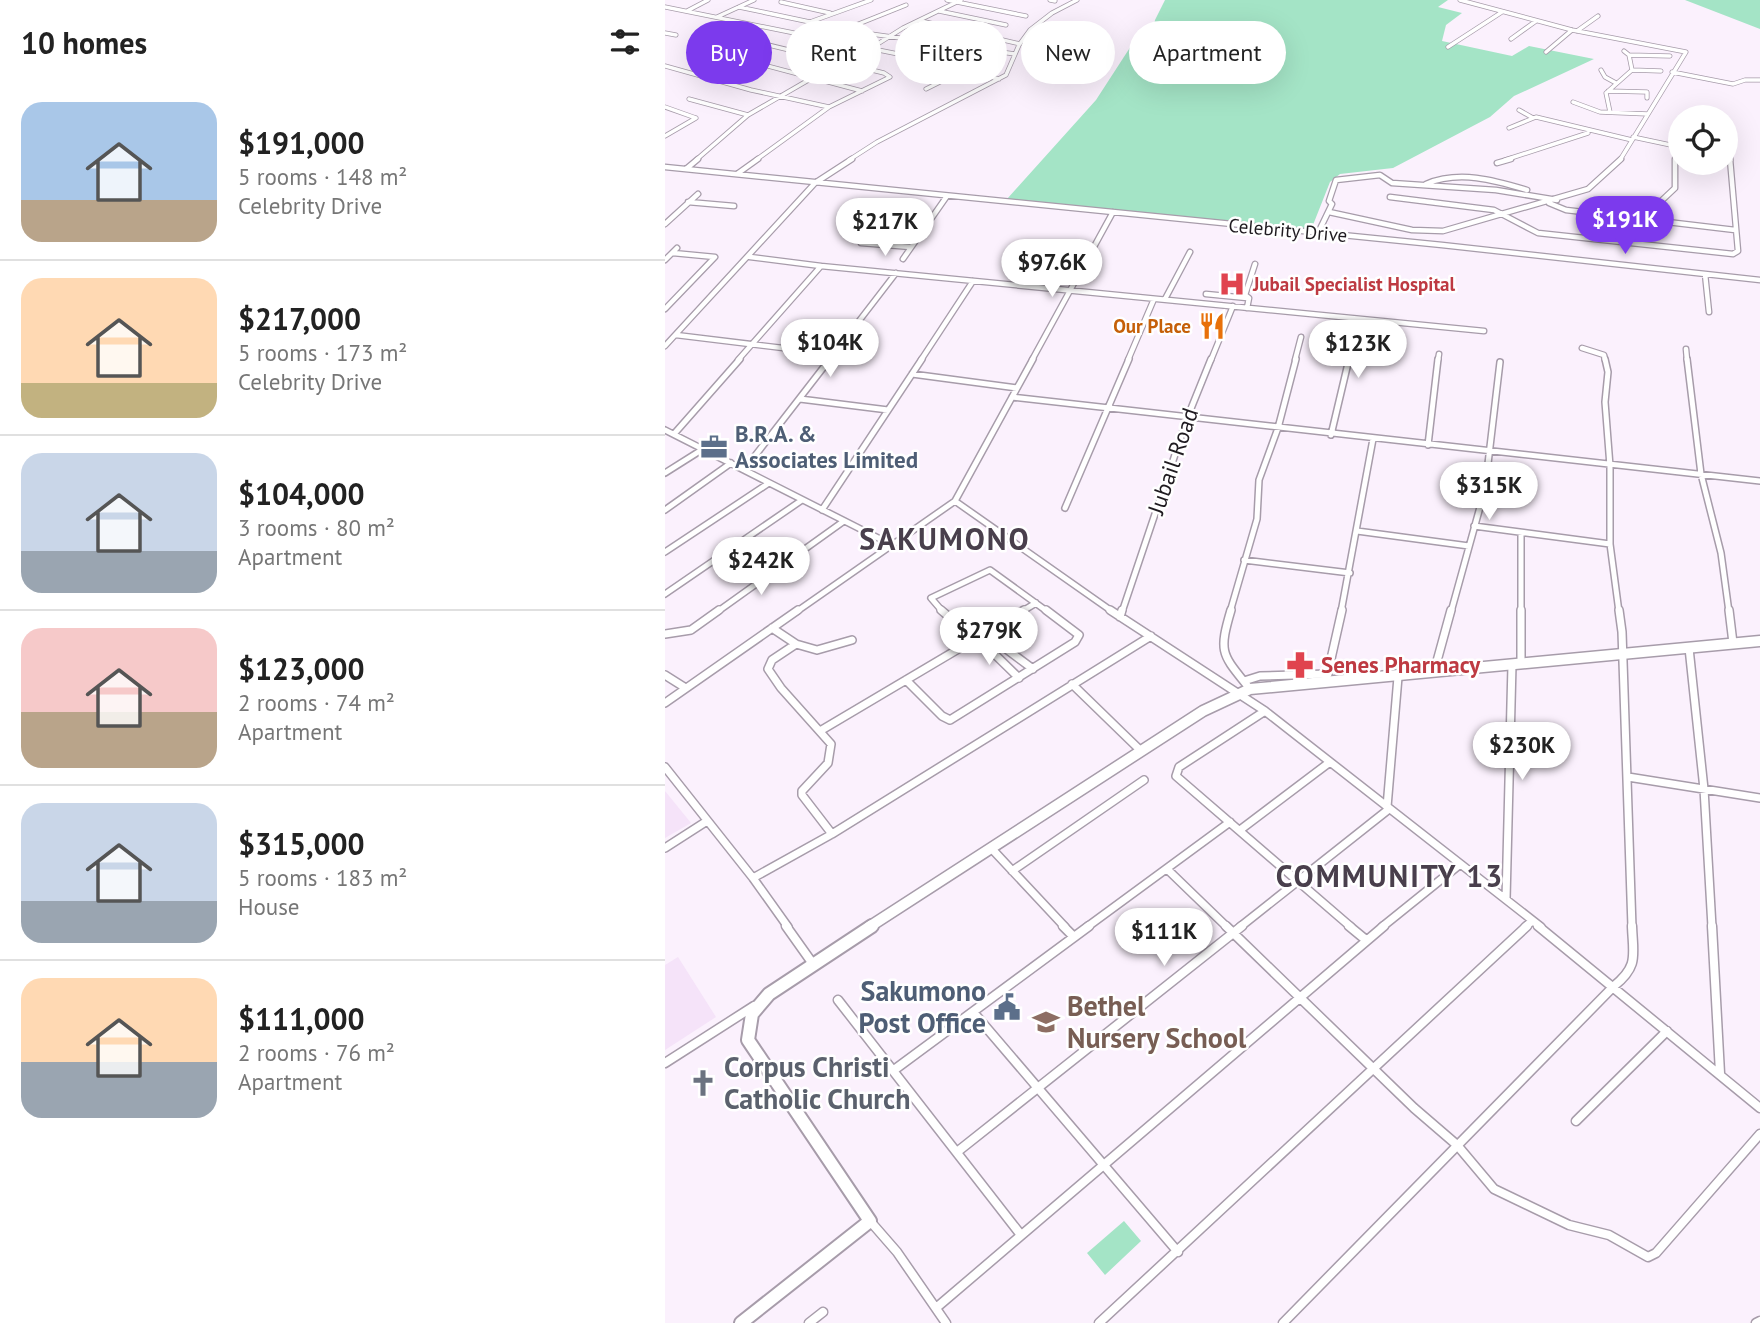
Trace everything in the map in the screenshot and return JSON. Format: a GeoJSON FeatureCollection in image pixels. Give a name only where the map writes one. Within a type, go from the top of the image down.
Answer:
{"type":"FeatureCollection","features":[{"type":"Feature","properties":{"kind":"street"},"geometry":{"type":"LineString","coordinates":[[687,10],[708,0]]}},
{"type":"Feature","properties":{"kind":"street"},"geometry":{"type":"LineString","coordinates":[[716,18],[754,0]]}},
{"type":"Feature","properties":{"kind":"street"},"geometry":{"type":"LineString","coordinates":[[811,21],[871,0]]}},
{"type":"Feature","properties":{"kind":"street"},"geometry":{"type":"LineString","coordinates":[[947,0],[1026,16]]}},
{"type":"Feature","properties":{"kind":"street"},"geometry":{"type":"LineString","coordinates":[[1007,73],[1012,70],[1020,44],[1051,12],[1077,0]]}},
{"type":"Feature","properties":{"kind":"street"},"geometry":{"type":"LineString","coordinates":[[1329,212],[1384,225],[1434,231],[1456,229],[1549,203],[1599,183],[1618,164],[1686,52],[1574,30],[1460,0]]}},
{"type":"Feature","properties":{"kind":"street"},"geometry":{"type":"LineString","coordinates":[[881,41],[959,1]]}},
{"type":"Feature","properties":{"kind":"street"},"geometry":{"type":"LineString","coordinates":[[781,2],[832,14]]}},
{"type":"Feature","properties":{"kind":"street"},"geometry":{"type":"LineString","coordinates":[[866,21],[906,5]]}},
{"type":"Feature","properties":{"kind":"street"},"geometry":{"type":"LineString","coordinates":[[665,7],[786,32]]}},
{"type":"Feature","properties":{"kind":"street"},"geometry":{"type":"LineString","coordinates":[[739,7],[803,21]]}},
{"type":"Feature","properties":{"kind":"street"},"geometry":{"type":"LineString","coordinates":[[939,11],[987,21]]}},
{"type":"Feature","properties":{"kind":"street"},"geometry":{"type":"LineString","coordinates":[[1448,47],[1503,12]]}},
{"type":"Feature","properties":{"kind":"street"},"geometry":{"type":"LineString","coordinates":[[1546,52],[1574,30],[1598,16]]}},
{"type":"Feature","properties":{"kind":"street"},"geometry":{"type":"LineString","coordinates":[[919,20],[1020,44]]}},
{"type":"Feature","properties":{"kind":"street"},"geometry":{"type":"LineString","coordinates":[[1511,39],[1536,21]]}},
{"type":"Feature","properties":{"kind":"street"},"geometry":{"type":"LineString","coordinates":[[665,33],[676,35]]}},
{"type":"Feature","properties":{"kind":"street"},"geometry":{"type":"LineString","coordinates":[[881,36],[1015,54]]}},
{"type":"Feature","properties":{"kind":"street"},"geometry":{"type":"LineString","coordinates":[[1624,51],[1629,55],[1670,56]]}},
{"type":"Feature","properties":{"kind":"street"},"geometry":{"type":"LineString","coordinates":[[1629,55],[1632,70]]}},
{"type":"Feature","properties":{"kind":"street"},"geometry":{"type":"LineString","coordinates":[[665,66],[829,107]]}},
{"type":"Feature","properties":{"kind":"street"},"geometry":{"type":"LineString","coordinates":[[1601,70],[1605,77],[1616,83]]}},
{"type":"Feature","properties":{"kind":"street"},"geometry":{"type":"LineString","coordinates":[[1610,112],[1606,96],[1608,91],[1632,70],[1661,71]]}},
{"type":"Feature","properties":{"kind":"street"},"geometry":{"type":"LineString","coordinates":[[1672,72],[1733,84],[1745,80],[1760,80]]}},
{"type":"Feature","properties":{"kind":"street"},"geometry":{"type":"LineString","coordinates":[[881,73],[889,75],[881,82]]}},
{"type":"Feature","properties":{"kind":"street"},"geometry":{"type":"LineString","coordinates":[[686,169],[748,115],[802,84]]}},
{"type":"Feature","properties":{"kind":"street"},"geometry":{"type":"LineString","coordinates":[[837,84],[862,90]]}},
{"type":"Feature","properties":{"kind":"street"},"geometry":{"type":"LineString","coordinates":[[737,174],[829,107],[876,84]]}},
{"type":"Feature","properties":{"kind":"street"},"geometry":{"type":"LineString","coordinates":[[926,89],[936,84]]}},
{"type":"Feature","properties":{"kind":"street"},"geometry":{"type":"LineString","coordinates":[[665,346],[750,257],[815,183],[877,142],[989,84]]}},
{"type":"Feature","properties":{"kind":"street"},"geometry":{"type":"LineString","coordinates":[[1608,91],[1647,92],[1647,98]]}},
{"type":"Feature","properties":{"kind":"street"},"geometry":{"type":"LineString","coordinates":[[689,99],[748,115]]}},
{"type":"Feature","properties":{"kind":"street"},"geometry":{"type":"LineString","coordinates":[[1573,102],[1610,112],[1648,114]]}},
{"type":"Feature","properties":{"kind":"street"},"geometry":{"type":"LineString","coordinates":[[665,136],[696,118],[666,103]]}},
{"type":"Feature","properties":{"kind":"street"},"geometry":{"type":"LineString","coordinates":[[1519,110],[1533,118],[1590,132],[1668,145]]}},
{"type":"Feature","properties":{"kind":"street"},"geometry":{"type":"LineString","coordinates":[[1509,128],[1533,118]]}},
{"type":"Feature","properties":{"kind":"street"},"geometry":{"type":"LineString","coordinates":[[1497,163],[1590,132]]}},
{"type":"Feature","properties":{"kind":"street","name":"Celebrity Drive"},"geometry":{"type":"LineString","coordinates":[[665,167],[1760,280]]}},
{"type":"Feature","properties":{"kind":"street"},"geometry":{"type":"LineString","coordinates":[[1318,233],[1329,212],[1332,204],[1329,201],[1339,178],[1380,175],[1392,183],[1496,190],[1557,200]]}},
{"type":"Feature","properties":{"kind":"street"},"geometry":{"type":"LineString","coordinates":[[1631,217],[1658,204],[1675,188],[1676,175]]}},
{"type":"Feature","properties":{"kind":"street"},"geometry":{"type":"LineString","coordinates":[[1390,197],[1484,209],[1507,215],[1521,226],[1538,233],[1729,255],[1738,251],[1729,175]]}},
{"type":"Feature","properties":{"kind":"street"},"geometry":{"type":"LineString","coordinates":[[1425,185],[1434,180],[1473,177],[1527,190]]}},
{"type":"Feature","properties":{"kind":"street"},"geometry":{"type":"LineString","coordinates":[[665,224],[698,194]]}},
{"type":"Feature","properties":{"kind":"street"},"geometry":{"type":"LineString","coordinates":[[903,259],[947,196]]}},
{"type":"Feature","properties":{"kind":"street"},"geometry":{"type":"LineString","coordinates":[[688,202],[734,206]]}},
{"type":"Feature","properties":{"kind":"street"},"geometry":{"type":"LineString","coordinates":[[1549,203],[1566,210],[1735,230]]}},
{"type":"Feature","properties":{"kind":"street"},"geometry":{"type":"LineString","coordinates":[[665,703],[684,687],[955,501],[1113,212]]}},
{"type":"Feature","properties":{"kind":"street"},"geometry":{"type":"LineString","coordinates":[[861,243],[911,247]]}},
{"type":"Feature","properties":{"kind":"street"},"geometry":{"type":"LineString","coordinates":[[665,260],[677,248]]}},
{"type":"Feature","properties":{"kind":"street"},"geometry":{"type":"LineString","coordinates":[[1165,299],[1190,251]]}},
{"type":"Feature","properties":{"kind":"street"},"geometry":{"type":"LineString","coordinates":[[665,309],[715,257],[673,253]]}},
{"type":"Feature","properties":{"kind":"street"},"geometry":{"type":"LineString","coordinates":[[750,257],[1070,292],[1484,331]]}},
{"type":"Feature","properties":{"kind":"street"},"geometry":{"type":"LineString","coordinates":[[1249,298],[1245,295],[1255,264]]}},
{"type":"Feature","properties":{"kind":"street"},"geometry":{"type":"LineString","coordinates":[[821,265],[753,344],[669,433],[891,545]]}},
{"type":"Feature","properties":{"kind":"street"},"geometry":{"type":"LineString","coordinates":[[744,470],[896,273]]}},
{"type":"Feature","properties":{"kind":"street"},"geometry":{"type":"LineString","coordinates":[[1705,274],[1709,312]]}},
{"type":"Feature","properties":{"kind":"street"},"geometry":{"type":"LineString","coordinates":[[822,510],[973,281]]}},
{"type":"Feature","properties":{"kind":"street"},"geometry":{"type":"LineString","coordinates":[[1206,294],[1249,298]]}},
{"type":"Feature","properties":{"kind":"street"},"geometry":{"type":"LineString","coordinates":[[1247,307],[1249,298]]}},
{"type":"Feature","properties":{"kind":"street"},"geometry":{"type":"LineString","coordinates":[[1065,508],[1154,299]]}},
{"type":"Feature","properties":{"kind":"street","name":"Jubail Road"},"geometry":{"type":"LineString","coordinates":[[1120,617],[1188,416],[1233,306]]}},
{"type":"Feature","properties":{"kind":"street"},"geometry":{"type":"LineString","coordinates":[[1331,435],[1359,319]]}},
{"type":"Feature","properties":{"kind":"street"},"geometry":{"type":"LineString","coordinates":[[676,335],[833,354]]}},
{"type":"Feature","properties":{"kind":"street"},"geometry":{"type":"LineString","coordinates":[[1247,685],[1227,661],[1221,640],[1257,519],[1259,480],[1278,428],[1301,337]]}},
{"type":"Feature","properties":{"kind":"street"},"geometry":{"type":"LineString","coordinates":[[1283,1323],[1613,986],[1628,975],[1634,957],[1623,655],[1610,544],[1605,402],[1607,358],[1599,352],[1582,348]]}},
{"type":"Feature","properties":{"kind":"street"},"geometry":{"type":"LineString","coordinates":[[1686,349],[1701,474],[1721,552],[1733,643]]}},
{"type":"Feature","properties":{"kind":"street"},"geometry":{"type":"LineString","coordinates":[[1428,446],[1439,354]]}},
{"type":"Feature","properties":{"kind":"street"},"geometry":{"type":"LineString","coordinates":[[1433,672],[1485,489],[1500,362]]}},
{"type":"Feature","properties":{"kind":"street"},"geometry":{"type":"LineString","coordinates":[[912,374],[1017,388]]}},
{"type":"Feature","properties":{"kind":"street"},"geometry":{"type":"LineString","coordinates":[[1012,397],[1428,446],[1760,481]]}},
{"type":"Feature","properties":{"kind":"street"},"geometry":{"type":"LineString","coordinates":[[800,399],[888,410]]}},
{"type":"Feature","properties":{"kind":"street"},"geometry":{"type":"LineString","coordinates":[[1327,678],[1350,573],[1373,439]]}},
{"type":"Feature","properties":{"kind":"street"},"geometry":{"type":"LineString","coordinates":[[665,473],[703,449]]}},
{"type":"Feature","properties":{"kind":"street"},"geometry":{"type":"LineString","coordinates":[[665,510],[731,463]]}},
{"type":"Feature","properties":{"kind":"street"},"geometry":{"type":"LineString","coordinates":[[665,552],[769,483]]}},
{"type":"Feature","properties":{"kind":"street"},"geometry":{"type":"LineString","coordinates":[[665,594],[802,500]]}},
{"type":"Feature","properties":{"kind":"street"},"geometry":{"type":"LineString","coordinates":[[955,501],[1120,617],[1265,711],[1459,865],[1506,899],[1760,1108]]}},
{"type":"Feature","properties":{"kind":"street"},"geometry":{"type":"LineString","coordinates":[[665,634],[691,630],[845,521]]}},
{"type":"Feature","properties":{"kind":"street"},"geometry":{"type":"LineString","coordinates":[[1474,526],[1610,544]]}},
{"type":"Feature","properties":{"kind":"street"},"geometry":{"type":"LineString","coordinates":[[1357,531],[1469,546]]}},
{"type":"Feature","properties":{"kind":"street"},"geometry":{"type":"LineString","coordinates":[[1506,899],[1521,533]]}},
{"type":"Feature","properties":{"kind":"street"},"geometry":{"type":"LineString","coordinates":[[1244,560],[1350,573]]}},
{"type":"Feature","properties":{"kind":"street"},"geometry":{"type":"LineString","coordinates":[[906,680],[941,716],[950,720],[1019,678],[1075,642],[1079,635],[990,570],[933,596],[932,601],[1019,678]]}},
{"type":"Feature","properties":{"kind":"street"},"geometry":{"type":"LineString","coordinates":[[820,731],[1036,603]]}},
{"type":"Feature","properties":{"kind":"street"},"geometry":{"type":"LineString","coordinates":[[772,628],[806,649],[818,650],[852,640]]}},
{"type":"Feature","properties":{"kind":"street"},"geometry":{"type":"LineString","coordinates":[[985,633],[1033,669]]}},
{"type":"Feature","properties":{"kind":"street"},"geometry":{"type":"LineString","coordinates":[[753,878],[832,834],[1151,636]]}},
{"type":"Feature","properties":{"kind":"street"},"geometry":{"type":"LineString","coordinates":[[665,1062],[1141,751],[1203,711],[1237,694],[1247,685],[1327,678],[1398,677],[1760,641]]}},
{"type":"Feature","properties":{"kind":"street"},"geometry":{"type":"LineString","coordinates":[[796,644],[772,660],[768,669],[831,744],[828,763],[802,791],[802,795],[832,834]]}},
{"type":"Feature","properties":{"kind":"street"},"geometry":{"type":"LineString","coordinates":[[1689,648],[1704,789],[1720,1073]]}},
{"type":"Feature","properties":{"kind":"street"},"geometry":{"type":"LineString","coordinates":[[665,675],[684,687]]}},
{"type":"Feature","properties":{"kind":"street"},"geometry":{"type":"LineString","coordinates":[[957,1152],[1388,808],[1398,677]]}},
{"type":"Feature","properties":{"kind":"street"},"geometry":{"type":"LineString","coordinates":[[1072,684],[1141,751]]}},
{"type":"Feature","properties":{"kind":"street"},"geometry":{"type":"LineString","coordinates":[[1265,711],[1176,771],[1180,781],[1366,940]]}},
{"type":"Feature","properties":{"kind":"street"},"geometry":{"type":"LineString","coordinates":[[1240,830],[1330,762]]}},
{"type":"Feature","properties":{"kind":"street"},"geometry":{"type":"LineString","coordinates":[[665,767],[753,878],[813,964]]}},
{"type":"Feature","properties":{"kind":"street"},"geometry":{"type":"LineString","coordinates":[[1628,777],[1760,798]]}},
{"type":"Feature","properties":{"kind":"street"},"geometry":{"type":"LineString","coordinates":[[1012,871],[1144,780]]}},
{"type":"Feature","properties":{"kind":"street"},"geometry":{"type":"LineString","coordinates":[[665,848],[707,821]]}},
{"type":"Feature","properties":{"kind":"street"},"geometry":{"type":"LineString","coordinates":[[894,1070],[1230,821]]}},
{"type":"Feature","properties":{"kind":"street"},"geometry":{"type":"LineString","coordinates":[[992,849],[1074,937]]}},
{"type":"Feature","properties":{"kind":"street"},"geometry":{"type":"LineString","coordinates":[[936,1308],[1301,999],[1366,940],[1459,865]]}},
{"type":"Feature","properties":{"kind":"street"},"geometry":{"type":"LineString","coordinates":[[1167,869],[1457,1145],[1494,1188],[1508,1198],[1569,1224],[1609,1235],[1648,1258],[1760,1134]]}},
{"type":"Feature","properties":{"kind":"street"},"geometry":{"type":"LineString","coordinates":[[1099,1323],[1375,1069],[1532,920]]}},
{"type":"Feature","properties":{"kind":"street"},"geometry":{"type":"LineString","coordinates":[[838,1000],[1021,1235]]}},
{"type":"Feature","properties":{"kind":"street"},"geometry":{"type":"LineString","coordinates":[[755,1005],[747,1022],[748,1040],[870,1221],[897,1252],[946,1323]]}},
{"type":"Feature","properties":{"kind":"street"},"geometry":{"type":"LineString","coordinates":[[973,1012],[1178,1252]]}},
{"type":"Feature","properties":{"kind":"street"},"geometry":{"type":"LineString","coordinates":[[1576,1121],[1667,1031]]}},
{"type":"Feature","properties":{"kind":"street"},"geometry":{"type":"LineString","coordinates":[[741,1323],[870,1221]]}},
{"type":"Feature","properties":{"kind":"street"},"geometry":{"type":"LineString","coordinates":[[809,1323],[823,1312]]}},
{"type":"Feature","properties":{"kind":"shaded area"},"geometry":{"type":"Polygon","coordinates":[[[665,791],[691,823],[665,838],[665,791]]]}},
{"type":"Feature","properties":{"kind":"shaded area"},"geometry":{"type":"Polygon","coordinates":[[[678,957],[716,1017],[665,1050],[665,965],[678,957]]]}},
{"type":"Feature","properties":{"kind":"green space"},"geometry":{"type":"Polygon","coordinates":[[[1165,0],[1448,0],[1438,7],[1462,13],[1446,25],[1442,41],[1512,56],[1529,46],[1594,59],[1514,96],[1490,117],[1393,168],[1340,174],[1330,182],[1311,230],[1007,199],[1096,100],[1106,84],[1115,84],[1115,71],[1129,49],[1129,84],[1286,84],[1286,21],[1155,20],[1165,0]]]}},
{"type":"Feature","properties":{"kind":"green space"},"geometry":{"type":"Polygon","coordinates":[[[1685,0],[1760,0],[1760,29],[1685,0]]]}},
{"type":"Feature","properties":{"kind":"green space"},"geometry":{"type":"Polygon","coordinates":[[[1124,1221],[1141,1241],[1105,1275],[1087,1253],[1124,1221]]]}},
{"type":"Feature","properties":{"kind":"place","name":"Jubail Specialist Hospital"},"geometry":{"type":"Point","coordinates":[1232,284]}},
{"type":"Feature","properties":{"kind":"place","name":"Our Place"},"geometry":{"type":"Point","coordinates":[1212,326]}},
{"type":"Feature","properties":{"kind":"place","name":"B.R.A. & Associates Limited"},"geometry":{"type":"Point","coordinates":[714,447]}},
{"type":"Feature","properties":{"kind":"place","name":"Senes Pharmacy"},"geometry":{"type":"Point","coordinates":[1300,665]}},
{"type":"Feature","properties":{"kind":"place","name":"Sakumono Post Office"},"geometry":{"type":"Point","coordinates":[1007,1007]}},
{"type":"Feature","properties":{"kind":"place","name":"Bethel Nursery School"},"geometry":{"type":"Point","coordinates":[1046,1022]}},
{"type":"Feature","properties":{"kind":"place","name":"Corpus Christi Catholic Church"},"geometry":{"type":"Point","coordinates":[703,1083]}},
{"type":"Feature","properties":{"kind":"district","name":"SAKUMONO"},"geometry":{"type":"Point","coordinates":[945,540]}},
{"type":"Feature","properties":{"kind":"district","name":"COMMUNITY 13"},"geometry":{"type":"Point","coordinates":[1390,877]}}]}
